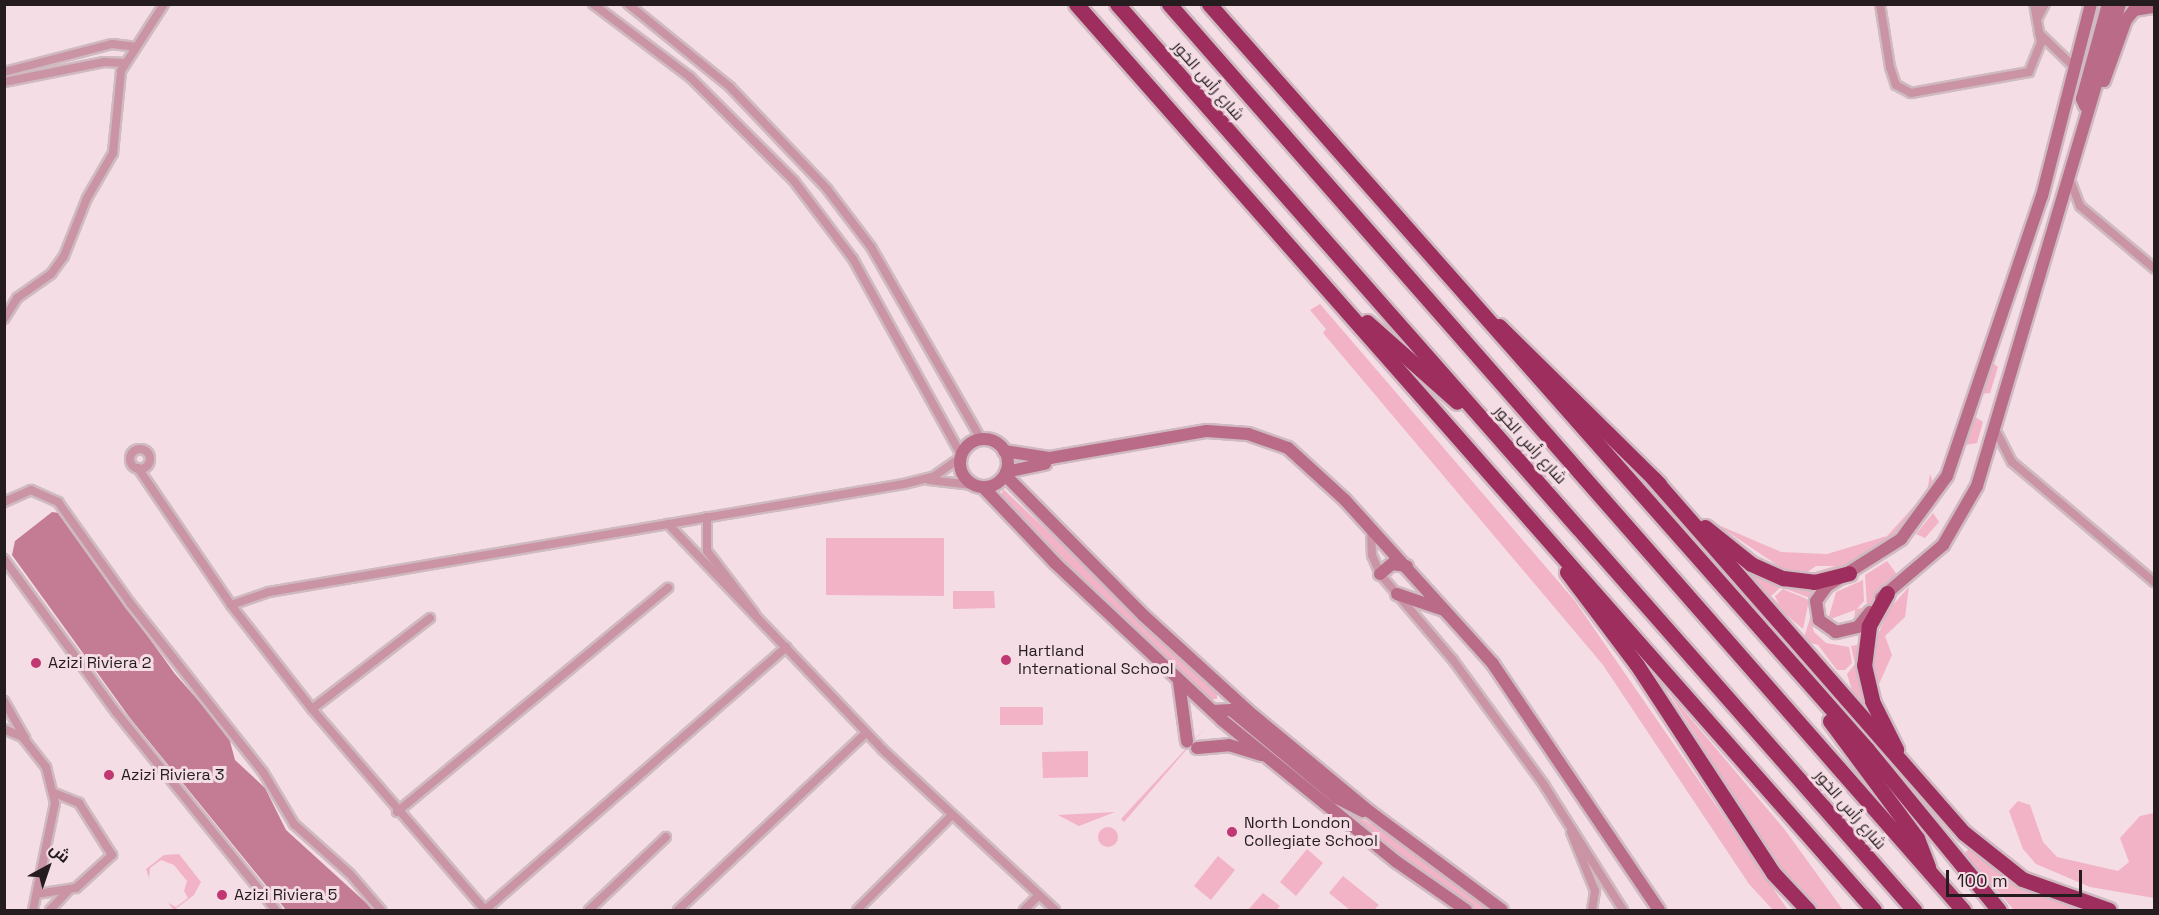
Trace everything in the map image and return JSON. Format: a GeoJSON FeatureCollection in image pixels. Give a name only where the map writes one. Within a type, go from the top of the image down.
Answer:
{"type":"FeatureCollection","features":[{"type":"Feature","properties":{"kind":"highway"},"geometry":{"type":"LineString","coordinates":[[1076,4],[1874,910]]}},
{"type":"Feature","properties":{"kind":"highway","name":"شارع رأس الخور"},"geometry":{"type":"LineString","coordinates":[[1117,4],[1914,910]]}},
{"type":"Feature","properties":{"kind":"highway","name":"شارع رأس الخور"},"geometry":{"type":"LineString","coordinates":[[1169,4],[1963,910]]}},
{"type":"Feature","properties":{"kind":"highway"},"geometry":{"type":"LineString","coordinates":[[1209,4],[1749,617],[1999,910]]}},
{"type":"Feature","properties":{"kind":"highway"},"geometry":{"type":"LineString","coordinates":[[1310,270],[1511,451]]}},
{"type":"Feature","properties":{"kind":"highway"},"geometry":{"type":"LineString","coordinates":[[1487,320],[1522,342],[1653,478],[1719,540],[1761,569],[1804,582],[1849,573]]}},
{"type":"Feature","properties":{"kind":"highway"},"geometry":{"type":"LineString","coordinates":[[1653,478],[1947,816],[2022,879],[2109,910]]}},
{"type":"Feature","properties":{"kind":"highway"},"geometry":{"type":"LineString","coordinates":[[1548,538],[1750,840],[1808,910]]}},
{"type":"Feature","properties":{"kind":"highway"},"geometry":{"type":"LineString","coordinates":[[1887,593],[1866,636],[1869,689],[1892,742],[1947,816]]}},
{"type":"Feature","properties":{"kind":"highway"},"geometry":{"type":"LineString","coordinates":[[1749,617],[1917,838],[1930,873]]}},
{"type":"Feature","properties":{"kind":"street"},"geometry":{"type":"LineString","coordinates":[[4,319],[17,298],[61,262],[87,198],[110,162],[125,63],[164,4]]}},
{"type":"Feature","properties":{"kind":"street"},"geometry":{"type":"LineString","coordinates":[[593,4],[708,93],[815,206],[853,259],[960,457],[962,474],[978,486],[1178,678],[1227,707],[1343,802],[1370,812],[1502,910]]}},
{"type":"Feature","properties":{"kind":"street"},"geometry":{"type":"LineString","coordinates":[[628,4],[724,81],[826,189],[871,247],[981,439],[1004,451],[1050,458],[1219,431],[1263,438],[1292,452],[1407,566],[1452,615],[1521,701],[1659,910]]}},
{"type":"Feature","properties":{"kind":"street"},"geometry":{"type":"LineString","coordinates":[[1880,4],[1890,67],[1896,85],[1911,93],[2029,72],[2036,65],[2039,33],[2034,4]]}},
{"type":"Feature","properties":{"kind":"street"},"geometry":{"type":"LineString","coordinates":[[2037,19],[2045,4]]}},
{"type":"Feature","properties":{"kind":"street"},"geometry":{"type":"LineString","coordinates":[[2091,4],[2042,196],[1952,464],[1910,531],[1823,588],[1816,601],[1819,620],[1831,631],[1858,627],[1887,593],[1925,565],[1952,532],[1977,486],[1995,431],[2021,324],[2069,176],[2120,4]]}},
{"type":"Feature","properties":{"kind":"street"},"geometry":{"type":"LineString","coordinates":[[2087,110],[2082,99],[2108,4]]}},
{"type":"Feature","properties":{"kind":"street"},"geometry":{"type":"LineString","coordinates":[[2087,110],[2099,95],[2126,20],[2134,10],[2154,7]]}},
{"type":"Feature","properties":{"kind":"street"},"geometry":{"type":"LineString","coordinates":[[2039,33],[2074,68]]}},
{"type":"Feature","properties":{"kind":"street"},"geometry":{"type":"LineString","coordinates":[[4,72],[112,44],[135,46]]}},
{"type":"Feature","properties":{"kind":"street"},"geometry":{"type":"LineString","coordinates":[[4,82],[104,62],[125,63]]}},
{"type":"Feature","properties":{"kind":"street"},"geometry":{"type":"LineString","coordinates":[[2069,176],[2080,206],[2154,268]]}},
{"type":"Feature","properties":{"kind":"street"},"geometry":{"type":"LineString","coordinates":[[1995,431],[2012,462],[2154,582]]}},
{"type":"Feature","properties":{"kind":"street"},"geometry":{"type":"LineString","coordinates":[[926,480],[960,457],[981,439]]}},
{"type":"Feature","properties":{"kind":"street"},"geometry":{"type":"LineString","coordinates":[[231,606],[269,592],[926,480],[978,486],[1005,473],[1198,439],[1248,441],[1292,452]]}},
{"type":"Feature","properties":{"kind":"street"},"geometry":{"type":"LineString","coordinates":[[1004,451],[1005,473],[1059,533],[1227,707],[1269,758],[1466,910]]}},
{"type":"Feature","properties":{"kind":"street"},"geometry":{"type":"LineString","coordinates":[[138,468],[231,606],[397,812],[485,910],[786,647]]}},
{"type":"Feature","properties":{"kind":"street"},"geometry":{"type":"LineString","coordinates":[[4,502],[31,490],[58,502],[130,603],[259,766],[294,824],[381,910]]}},
{"type":"Feature","properties":{"kind":"street"},"geometry":{"type":"LineString","coordinates":[[707,517],[710,556],[756,614]]}},
{"type":"Feature","properties":{"kind":"street"},"geometry":{"type":"LineString","coordinates":[[668,524],[756,614],[866,733],[951,816],[1055,910]]}},
{"type":"Feature","properties":{"kind":"street"},"geometry":{"type":"LineString","coordinates":[[1371,529],[1372,555],[1380,574],[1453,660],[1571,828],[1623,910]]}},
{"type":"Feature","properties":{"kind":"street"},"geometry":{"type":"LineString","coordinates":[[4,559],[109,704],[276,910]]}},
{"type":"Feature","properties":{"kind":"street"},"geometry":{"type":"LineString","coordinates":[[1380,574],[1392,564],[1407,566]]}},
{"type":"Feature","properties":{"kind":"street"},"geometry":{"type":"LineString","coordinates":[[397,812],[668,588]]}},
{"type":"Feature","properties":{"kind":"street"},"geometry":{"type":"LineString","coordinates":[[1397,594],[1424,599],[1452,615]]}},
{"type":"Feature","properties":{"kind":"street"},"geometry":{"type":"LineString","coordinates":[[312,709],[430,618]]}},
{"type":"Feature","properties":{"kind":"street"},"geometry":{"type":"LineString","coordinates":[[1178,678],[1192,744],[1229,745],[1269,758]]}},
{"type":"Feature","properties":{"kind":"street"},"geometry":{"type":"LineString","coordinates":[[4,701],[24,739],[46,766],[54,793],[33,910]]}},
{"type":"Feature","properties":{"kind":"street"},"geometry":{"type":"LineString","coordinates":[[4,729],[24,739]]}},
{"type":"Feature","properties":{"kind":"street"},"geometry":{"type":"LineString","coordinates":[[678,910],[866,733]]}},
{"type":"Feature","properties":{"kind":"street"},"geometry":{"type":"LineString","coordinates":[[50,910],[68,891],[107,863],[112,851],[79,803],[54,793]]}},
{"type":"Feature","properties":{"kind":"street"},"geometry":{"type":"LineString","coordinates":[[857,910],[951,816]]}},
{"type":"Feature","properties":{"kind":"street"},"geometry":{"type":"LineString","coordinates":[[1571,828],[1595,891],[1592,910]]}},
{"type":"Feature","properties":{"kind":"street"},"geometry":{"type":"LineString","coordinates":[[589,910],[666,837]]}},
{"type":"Feature","properties":{"kind":"street"},"geometry":{"type":"LineString","coordinates":[[37,894],[68,891]]}},
{"type":"Feature","properties":{"kind":"street"},"geometry":{"type":"LineString","coordinates":[[1024,910],[1038,896]]}},
{"type":"Feature","properties":{"kind":"shaded area"},"geometry":{"type":"Polygon","coordinates":[[[1320,304],[1575,601],[1788,910],[1773,910],[1749,884],[1603,665],[1323,333],[1326,329],[1310,310],[1320,304]]]}},
{"type":"Feature","properties":{"kind":"shaded area"},"geometry":{"type":"Polygon","coordinates":[[[1990,361],[1998,367],[1990,393],[1980,394],[1990,361]]]}},
{"type":"Feature","properties":{"kind":"shaded area"},"geometry":{"type":"Polygon","coordinates":[[[1974,416],[1983,422],[1977,443],[1965,445],[1974,416]]]}},
{"type":"Feature","properties":{"kind":"shaded area"},"geometry":{"type":"Polygon","coordinates":[[[1930,474],[1933,483],[1931,490],[1901,529],[1869,554],[1825,574],[1801,576],[1785,571],[1805,575],[1835,566],[1816,566],[1806,573],[1783,569],[1716,524],[1781,552],[1827,554],[1887,536],[1927,492],[1930,474]]]}},
{"type":"Feature","properties":{"kind":"shaded area"},"geometry":{"type":"Polygon","coordinates":[[[1003,489],[1217,690],[1217,699],[1209,699],[1095,594],[1001,497],[1003,489]]]}},
{"type":"Feature","properties":{"kind":"shaded area"},"geometry":{"type":"Polygon","coordinates":[[[52,512],[59,513],[175,674],[228,734],[235,760],[265,788],[286,830],[374,910],[286,910],[130,718],[12,555],[15,541],[52,512]]]}},
{"type":"Feature","properties":{"kind":"shaded area"},"geometry":{"type":"Polygon","coordinates":[[[1933,513],[1939,522],[1925,538],[1916,534],[1933,513]]]}},
{"type":"Feature","properties":{"kind":"shaded area"},"geometry":{"type":"Polygon","coordinates":[[[826,538],[944,538],[944,596],[826,595],[826,538]]]}},
{"type":"Feature","properties":{"kind":"shaded area"},"geometry":{"type":"Polygon","coordinates":[[[1887,561],[1898,576],[1854,623],[1855,610],[1828,620],[1836,592],[1863,580],[1864,601],[1857,609],[1867,607],[1865,575],[1887,561]]]}},
{"type":"Feature","properties":{"kind":"shaded area"},"geometry":{"type":"Polygon","coordinates":[[[1736,562],[1787,586],[1812,588],[1810,598],[1781,587],[1771,596],[1781,606],[1779,614],[1736,562]]]}},
{"type":"Feature","properties":{"kind":"shaded area"},"geometry":{"type":"Polygon","coordinates":[[[1909,587],[1905,617],[1885,636],[1892,655],[1879,684],[1870,653],[1889,609],[1909,587]]]}},
{"type":"Feature","properties":{"kind":"shaded area"},"geometry":{"type":"Polygon","coordinates":[[[1783,589],[1809,600],[1803,629],[1783,612],[1775,596],[1783,589]]]}},
{"type":"Feature","properties":{"kind":"shaded area"},"geometry":{"type":"Polygon","coordinates":[[[953,591],[994,591],[995,608],[953,609],[953,591]]]}},
{"type":"Feature","properties":{"kind":"shaded area"},"geometry":{"type":"Polygon","coordinates":[[[1810,618],[1814,632],[1826,643],[1849,647],[1852,663],[1845,670],[1837,670],[1818,645],[1803,641],[1810,618]]]}},
{"type":"Feature","properties":{"kind":"shaded area"},"geometry":{"type":"Polygon","coordinates":[[[1857,645],[1858,657],[1879,730],[1855,700],[1847,674],[1855,664],[1851,646],[1857,645]]]}},
{"type":"Feature","properties":{"kind":"shaded area"},"geometry":{"type":"Polygon","coordinates":[[[1669,693],[1785,830],[1843,910],[1819,910],[1781,871],[1669,693]]]}},
{"type":"Feature","properties":{"kind":"shaded area"},"geometry":{"type":"Polygon","coordinates":[[[1000,707],[1043,707],[1043,725],[1000,725],[1000,707]]]}},
{"type":"Feature","properties":{"kind":"shaded area"},"geometry":{"type":"Polygon","coordinates":[[[1242,723],[1349,812],[1394,836],[1489,910],[1476,910],[1357,826],[1239,726],[1242,723]]]}},
{"type":"Feature","properties":{"kind":"shaded area"},"geometry":{"type":"Polygon","coordinates":[[[1206,727],[1124,822],[1121,819],[1206,727]]]}},
{"type":"Feature","properties":{"kind":"shaded area"},"geometry":{"type":"Polygon","coordinates":[[[1088,751],[1088,777],[1043,778],[1042,752],[1088,751]]]}},
{"type":"Feature","properties":{"kind":"shaded area"},"geometry":{"type":"Polygon","coordinates":[[[2018,801],[2030,805],[2043,842],[2057,857],[2118,871],[2129,862],[2120,838],[2140,816],[2154,813],[2154,898],[2090,887],[2036,864],[2023,849],[2009,811],[2018,801]]]}},
{"type":"Feature","properties":{"kind":"shaded area"},"geometry":{"type":"Polygon","coordinates":[[[1115,812],[1079,826],[1058,815],[1115,812]]]}},
{"type":"Feature","properties":{"kind":"shaded area"},"geometry":{"type":"Polygon","coordinates":[[[1108,827],[1115,830],[1118,837],[1115,844],[1108,847],[1101,844],[1098,837],[1101,830],[1108,827]]]}},
{"type":"Feature","properties":{"kind":"shaded area"},"geometry":{"type":"Polygon","coordinates":[[[1307,849],[1323,863],[1296,896],[1280,882],[1307,849]]]}},
{"type":"Feature","properties":{"kind":"shaded area"},"geometry":{"type":"Polygon","coordinates":[[[1970,849],[2033,891],[2093,910],[2014,910],[1970,860],[1965,852],[1970,849]]]}},
{"type":"Feature","properties":{"kind":"shaded area"},"geometry":{"type":"Polygon","coordinates":[[[179,854],[201,882],[194,895],[174,910],[168,903],[176,907],[188,898],[184,891],[187,881],[174,865],[161,860],[150,868],[149,878],[146,869],[164,855],[179,854]]]}},
{"type":"Feature","properties":{"kind":"shaded area"},"geometry":{"type":"Polygon","coordinates":[[[1218,856],[1235,870],[1211,900],[1194,886],[1218,856]]]}},
{"type":"Feature","properties":{"kind":"shaded area"},"geometry":{"type":"Polygon","coordinates":[[[1343,876],[1379,905],[1374,910],[1350,910],[1329,893],[1343,876]]]}},
{"type":"Feature","properties":{"kind":"shaded area"},"geometry":{"type":"Polygon","coordinates":[[[1263,893],[1280,906],[1276,910],[1248,910],[1263,893]]]}},
{"type":"Feature","properties":{"kind":"place","name":"Hartland International School"},"geometry":{"type":"Point","coordinates":[1006,660]}},
{"type":"Feature","properties":{"kind":"place","name":"Azizi Riviera 2"},"geometry":{"type":"Point","coordinates":[36,663]}},
{"type":"Feature","properties":{"kind":"place","name":"Azizi Riviera 3"},"geometry":{"type":"Point","coordinates":[109,775]}},
{"type":"Feature","properties":{"kind":"place","name":"North London Collegiate School"},"geometry":{"type":"Point","coordinates":[1232,832]}},
{"type":"Feature","properties":{"kind":"place","name":"Azizi Riviera 5"},"geometry":{"type":"Point","coordinates":[222,895]}}]}
